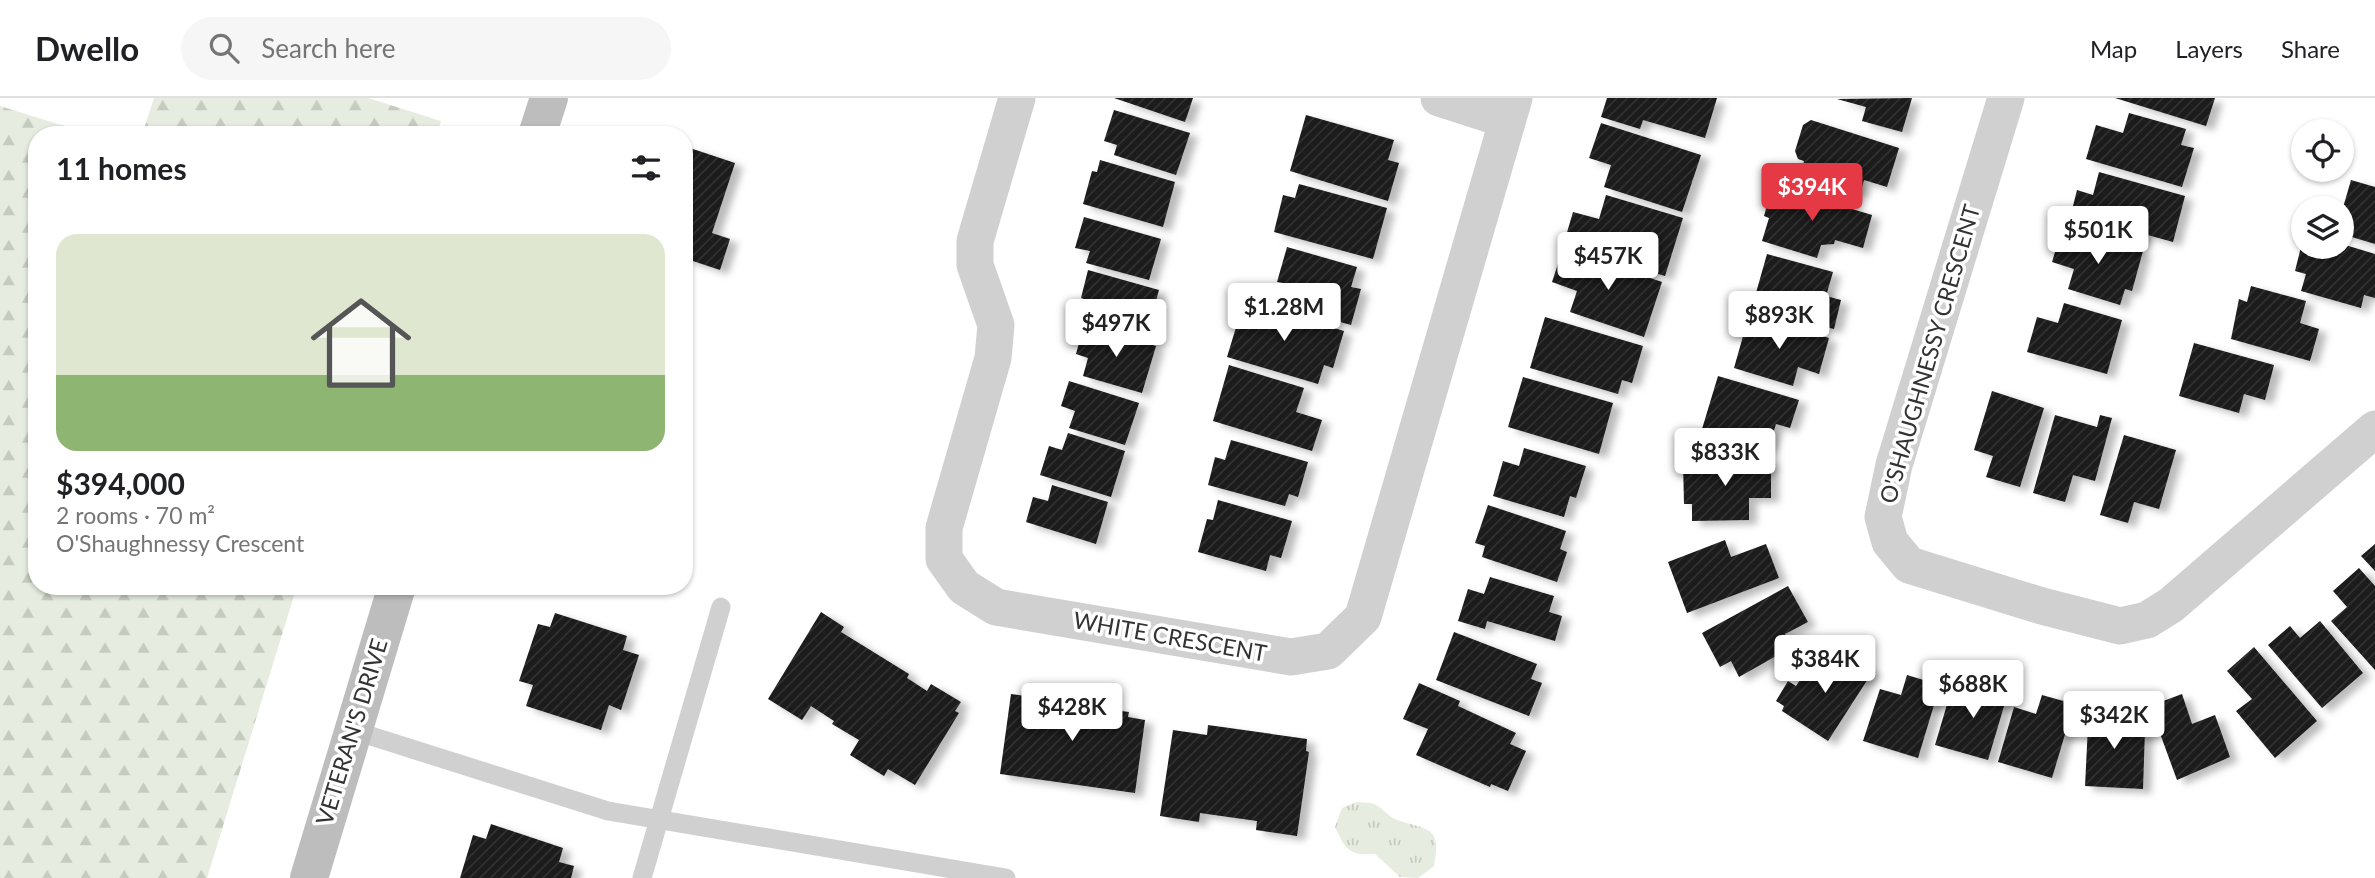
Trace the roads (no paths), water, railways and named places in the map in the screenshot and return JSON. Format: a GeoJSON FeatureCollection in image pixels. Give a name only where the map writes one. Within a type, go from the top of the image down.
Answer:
{"type":"FeatureCollection","features":[{"type":"Feature","properties":{"kind":"main road"},"geometry":{"type":"LineString","coordinates":[[540,126],[549,98]]}},
{"type":"Feature","properties":{"kind":"main road","name":"VETERAN'S DRIVE"},"geometry":{"type":"LineString","coordinates":[[309,878],[394,595]]}},
{"type":"Feature","properties":{"kind":"street","name":"WHITE CRESCENT"},"geometry":{"type":"LineString","coordinates":[[1017,98],[975,241],[975,265],[996,325],[993,358],[944,528],[944,559],[964,587],[996,607],[1291,657],[1328,651],[1363,617],[1511,109],[1439,98]]}},
{"type":"Feature","properties":{"kind":"street","name":"O'SHAUGHNESSY CRESCENT"},"geometry":{"type":"LineString","coordinates":[[2006,98],[1894,465],[1883,517],[1890,541],[1909,565],[2042,606],[2120,626],[2147,620],[2171,605],[2375,429]]}},
{"type":"Feature","properties":{"kind":"lane"},"geometry":{"type":"LineString","coordinates":[[642,878],[721,607]]}},
{"type":"Feature","properties":{"kind":"lane"},"geometry":{"type":"LineString","coordinates":[[352,730],[608,811],[1006,878]]}}]}
